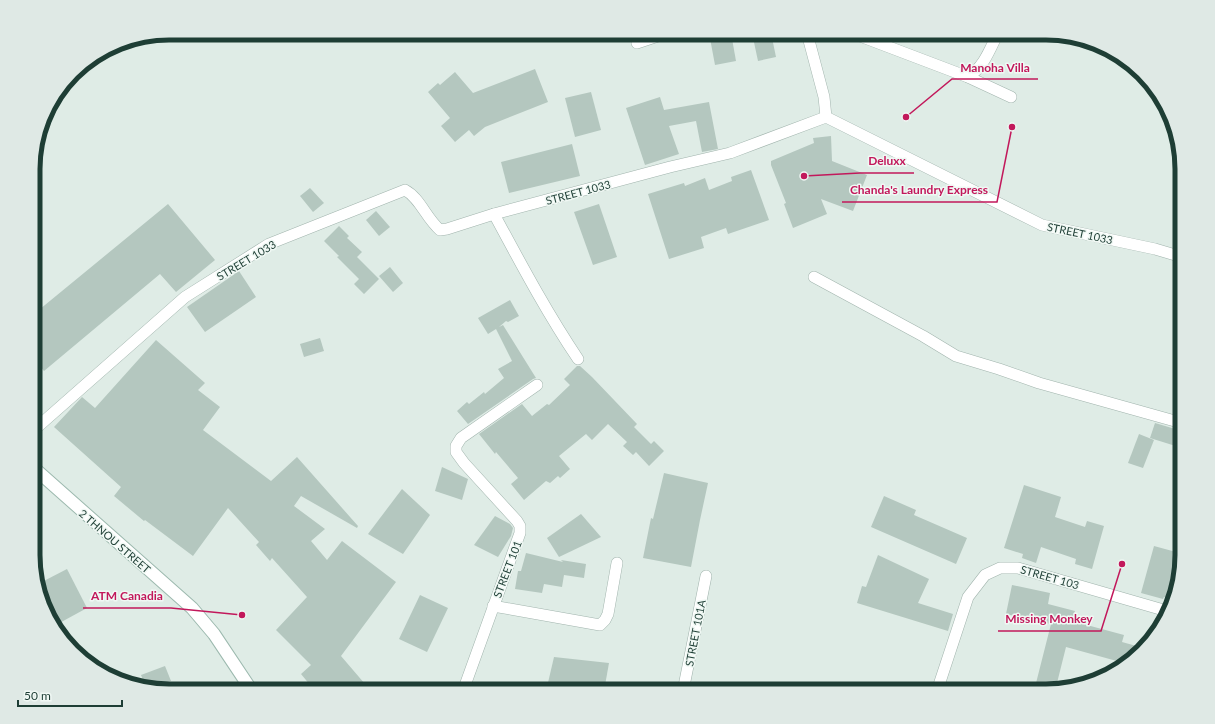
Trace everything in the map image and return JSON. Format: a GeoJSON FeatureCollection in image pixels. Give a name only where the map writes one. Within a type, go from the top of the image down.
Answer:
{"type":"FeatureCollection","features":[{"type":"Feature","properties":{"kind":"main road","name":"2 THNOU STREET"},"geometry":{"type":"LineString","coordinates":[[40,473],[192,608],[214,634],[247,684]]}},
{"type":"Feature","properties":{"kind":"street"},"geometry":{"type":"LineString","coordinates":[[637,43],[646,40]]}},
{"type":"Feature","properties":{"kind":"street"},"geometry":{"type":"LineString","coordinates":[[809,40],[824,97],[826,117]]}},
{"type":"Feature","properties":{"kind":"street"},"geometry":{"type":"LineString","coordinates":[[870,40],[968,77],[1011,97]]}},
{"type":"Feature","properties":{"kind":"street"},"geometry":{"type":"LineString","coordinates":[[968,77],[984,62],[995,40]]}},
{"type":"Feature","properties":{"kind":"street","name":"STREET 1033"},"geometry":{"type":"LineString","coordinates":[[40,425],[185,297],[269,244],[405,190],[411,193],[434,225],[440,230],[447,229],[494,214],[670,167],[730,153],[826,117],[1042,225],[1155,249],[1175,255]]}},
{"type":"Feature","properties":{"kind":"street"},"geometry":{"type":"LineString","coordinates":[[494,214],[555,325],[578,359]]}},
{"type":"Feature","properties":{"kind":"street"},"geometry":{"type":"LineString","coordinates":[[814,277],[923,336],[956,356],[1039,383],[1175,421]]}},
{"type":"Feature","properties":{"kind":"street","name":"STREET 101"},"geometry":{"type":"LineString","coordinates":[[465,684],[520,533],[520,526],[464,463],[456,452],[456,446],[461,438],[537,385]]}},
{"type":"Feature","properties":{"kind":"street"},"geometry":{"type":"LineString","coordinates":[[493,606],[600,625],[608,614],[617,563]]}},
{"type":"Feature","properties":{"kind":"street","name":"STREET 103"},"geometry":{"type":"LineString","coordinates":[[939,684],[968,597],[985,575],[1000,568],[1018,568],[1163,610]]}},
{"type":"Feature","properties":{"kind":"street","name":"STREET 101A"},"geometry":{"type":"LineString","coordinates":[[684,684],[706,576]]}},
{"type":"Feature","properties":{"kind":"building"},"geometry":{"type":"Polygon","coordinates":[[[710,40],[732,40],[736,61],[715,65],[710,40]]]}},
{"type":"Feature","properties":{"kind":"building"},"geometry":{"type":"Polygon","coordinates":[[[754,40],[772,40],[776,57],[758,61],[754,40]]]}},
{"type":"Feature","properties":{"kind":"building"},"geometry":{"type":"Polygon","coordinates":[[[535,69],[548,102],[485,127],[474,136],[469,130],[455,142],[441,126],[450,118],[428,92],[438,83],[440,85],[455,72],[473,93],[535,69]]]}},
{"type":"Feature","properties":{"kind":"building"},"geometry":{"type":"Polygon","coordinates":[[[591,92],[601,130],[575,137],[565,98],[591,92]]]}},
{"type":"Feature","properties":{"kind":"building"},"geometry":{"type":"Polygon","coordinates":[[[660,97],[664,110],[709,102],[718,149],[702,152],[696,121],[669,126],[679,154],[645,165],[626,108],[660,97]]]}},
{"type":"Feature","properties":{"kind":"building"},"geometry":{"type":"Polygon","coordinates":[[[831,136],[832,161],[867,175],[853,211],[821,199],[827,214],[793,228],[784,204],[786,203],[771,165],[771,161],[814,143],[813,138],[831,136]]]}},
{"type":"Feature","properties":{"kind":"building"},"geometry":{"type":"Polygon","coordinates":[[[572,144],[580,176],[509,193],[501,162],[572,144]]]}},
{"type":"Feature","properties":{"kind":"building"},"geometry":{"type":"Polygon","coordinates":[[[751,170],[769,220],[728,234],[726,228],[701,237],[704,248],[669,259],[648,194],[684,183],[685,186],[705,178],[709,190],[732,181],[731,177],[751,170]]]}},
{"type":"Feature","properties":{"kind":"building"},"geometry":{"type":"Polygon","coordinates":[[[310,188],[324,203],[313,212],[300,196],[310,188]]]}},
{"type":"Feature","properties":{"kind":"building"},"geometry":{"type":"Polygon","coordinates":[[[168,204],[215,260],[176,292],[160,274],[44,371],[40,366],[40,309],[168,204]]]}},
{"type":"Feature","properties":{"kind":"building"},"geometry":{"type":"Polygon","coordinates":[[[599,204],[617,257],[593,265],[574,212],[599,204]]]}},
{"type":"Feature","properties":{"kind":"building"},"geometry":{"type":"Polygon","coordinates":[[[376,211],[390,227],[379,236],[366,220],[376,211]]]}},
{"type":"Feature","properties":{"kind":"building"},"geometry":{"type":"Polygon","coordinates":[[[339,226],[349,236],[347,238],[362,252],[357,257],[379,279],[364,294],[354,284],[359,279],[337,257],[339,256],[324,241],[339,226]]]}},
{"type":"Feature","properties":{"kind":"building"},"geometry":{"type":"Polygon","coordinates":[[[390,267],[403,283],[393,292],[379,276],[390,267]]]}},
{"type":"Feature","properties":{"kind":"building"},"geometry":{"type":"Polygon","coordinates":[[[239,271],[256,297],[205,332],[187,307],[239,271]]]}},
{"type":"Feature","properties":{"kind":"building"},"geometry":{"type":"Polygon","coordinates":[[[510,300],[519,316],[508,322],[506,321],[499,327],[503,325],[536,378],[468,424],[457,411],[467,402],[469,404],[484,392],[485,394],[504,378],[498,369],[512,361],[496,329],[488,334],[478,318],[510,300]]]}},
{"type":"Feature","properties":{"kind":"building"},"geometry":{"type":"Polygon","coordinates":[[[320,338],[324,351],[304,357],[300,344],[320,338]]]}},
{"type":"Feature","properties":{"kind":"building"},"geometry":{"type":"Polygon","coordinates":[[[156,340],[205,383],[198,390],[220,407],[203,430],[271,481],[297,457],[358,526],[357,528],[301,496],[294,506],[325,529],[311,541],[327,560],[342,541],[396,582],[341,656],[365,684],[309,684],[301,674],[311,665],[276,630],[307,597],[272,558],[270,561],[256,545],[259,542],[228,508],[193,556],[145,520],[144,521],[114,496],[121,487],[54,427],[82,397],[95,408],[156,340]]]}},
{"type":"Feature","properties":{"kind":"building"},"geometry":{"type":"Polygon","coordinates":[[[577,366],[580,366],[592,377],[637,424],[634,427],[651,444],[654,441],[664,451],[649,466],[636,452],[633,455],[623,446],[627,442],[608,424],[592,440],[586,434],[559,456],[570,469],[560,478],[558,476],[550,483],[546,481],[524,500],[511,484],[518,478],[496,452],[495,454],[479,434],[522,404],[532,416],[547,404],[549,405],[570,385],[564,379],[577,366]]]}},
{"type":"Feature","properties":{"kind":"building"},"geometry":{"type":"Polygon","coordinates":[[[1155,423],[1175,429],[1175,446],[1150,438],[1155,423]]]}},
{"type":"Feature","properties":{"kind":"building"},"geometry":{"type":"Polygon","coordinates":[[[1139,434],[1154,440],[1143,468],[1128,463],[1139,434]]]}},
{"type":"Feature","properties":{"kind":"building"},"geometry":{"type":"Polygon","coordinates":[[[442,467],[468,479],[462,500],[435,491],[442,467]]]}},
{"type":"Feature","properties":{"kind":"building"},"geometry":{"type":"Polygon","coordinates":[[[664,473],[708,483],[691,567],[643,558],[651,518],[653,519],[664,473]]]}},
{"type":"Feature","properties":{"kind":"building"},"geometry":{"type":"Polygon","coordinates":[[[1024,485],[1061,497],[1055,517],[1085,527],[1087,521],[1104,526],[1092,569],[1075,564],[1076,559],[1041,547],[1036,563],[1022,558],[1023,554],[1004,548],[1024,485]]]}},
{"type":"Feature","properties":{"kind":"building"},"geometry":{"type":"Polygon","coordinates":[[[402,489],[430,515],[403,554],[368,534],[402,489]]]}},
{"type":"Feature","properties":{"kind":"building"},"geometry":{"type":"Polygon","coordinates":[[[884,496],[916,510],[914,515],[967,538],[956,564],[871,527],[884,496]]]}},
{"type":"Feature","properties":{"kind":"building"},"geometry":{"type":"Polygon","coordinates":[[[581,514],[601,537],[559,557],[547,538],[581,514]]]}},
{"type":"Feature","properties":{"kind":"building"},"geometry":{"type":"Polygon","coordinates":[[[495,516],[510,524],[513,528],[511,536],[498,557],[474,545],[495,516]]]}},
{"type":"Feature","properties":{"kind":"building"},"geometry":{"type":"Polygon","coordinates":[[[1154,546],[1175,552],[1172,568],[1174,569],[1173,580],[1168,598],[1164,597],[1163,599],[1141,593],[1154,546]]]}},
{"type":"Feature","properties":{"kind":"building"},"geometry":{"type":"Polygon","coordinates":[[[526,553],[563,562],[561,560],[586,564],[584,578],[564,575],[562,587],[544,584],[542,593],[515,589],[518,571],[521,571],[526,553]]]}},
{"type":"Feature","properties":{"kind":"building"},"geometry":{"type":"Polygon","coordinates":[[[878,555],[929,579],[918,603],[953,614],[948,631],[857,603],[862,586],[866,587],[878,555]]]}},
{"type":"Feature","properties":{"kind":"building"},"geometry":{"type":"Polygon","coordinates":[[[67,569],[87,608],[60,623],[53,612],[42,582],[67,569]]]}},
{"type":"Feature","properties":{"kind":"building"},"geometry":{"type":"Polygon","coordinates":[[[1012,585],[1050,593],[1048,604],[1075,611],[1072,621],[1124,635],[1122,642],[1137,646],[1119,662],[1066,647],[1057,684],[1036,684],[1051,624],[1006,614],[1012,585]]]}},
{"type":"Feature","properties":{"kind":"building"},"geometry":{"type":"Polygon","coordinates":[[[420,595],[448,608],[427,652],[399,639],[420,595]]]}},
{"type":"Feature","properties":{"kind":"building"},"geometry":{"type":"Polygon","coordinates":[[[554,657],[609,663],[605,684],[548,684],[554,657]]]}},
{"type":"Feature","properties":{"kind":"building"},"geometry":{"type":"Polygon","coordinates":[[[165,666],[171,681],[163,684],[144,682],[141,675],[165,666]]]}},
{"type":"Feature","properties":{"kind":"place","name":"Manoha Villa"},"geometry":{"type":"Point","coordinates":[906,117]}},
{"type":"Feature","properties":{"kind":"place","name":"Chanda's Laundry Express"},"geometry":{"type":"Point","coordinates":[1012,127]}},
{"type":"Feature","properties":{"kind":"place","name":"Deluxx"},"geometry":{"type":"Point","coordinates":[804,176]}},
{"type":"Feature","properties":{"kind":"place","name":"Missing Monkey"},"geometry":{"type":"Point","coordinates":[1122,564]}},
{"type":"Feature","properties":{"kind":"place","name":"ATM Canadia"},"geometry":{"type":"Point","coordinates":[242,615]}}]}
